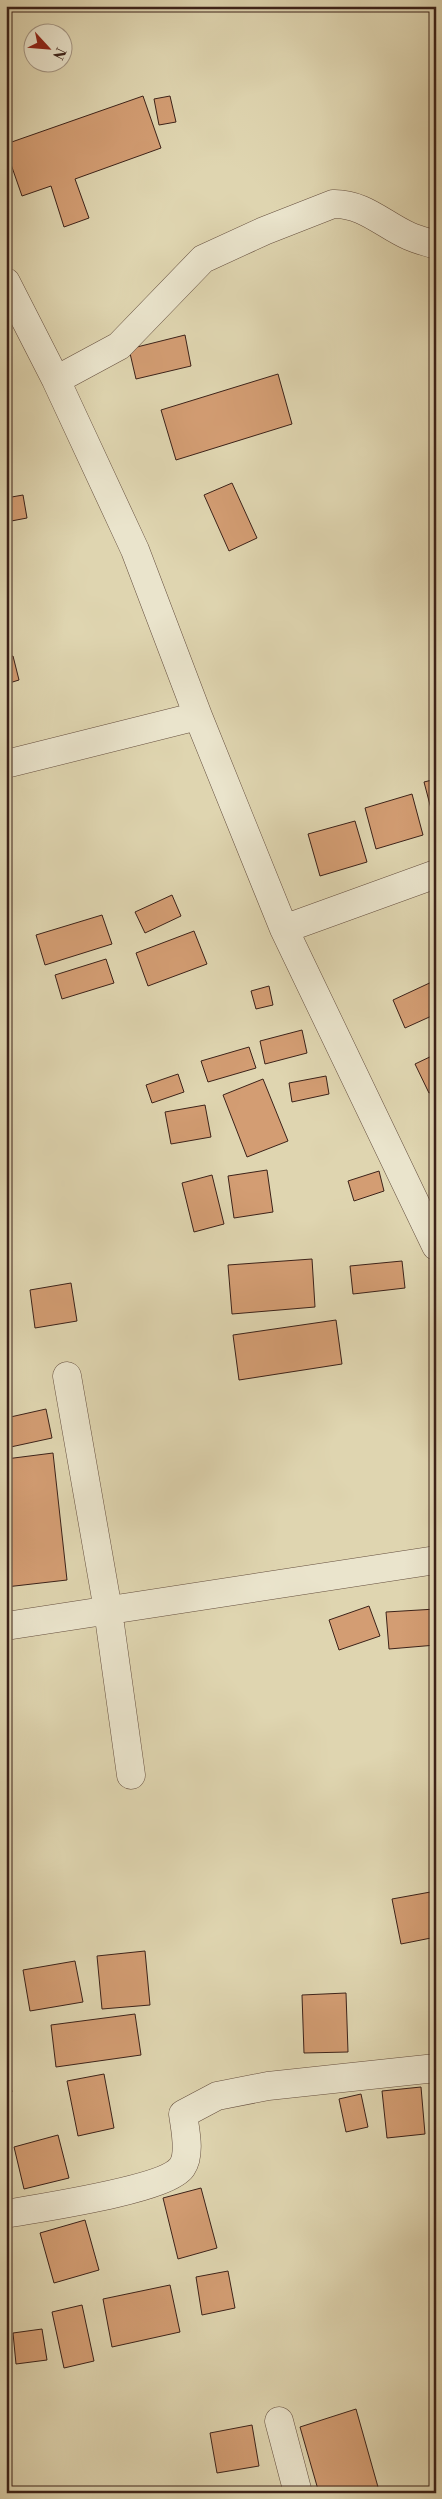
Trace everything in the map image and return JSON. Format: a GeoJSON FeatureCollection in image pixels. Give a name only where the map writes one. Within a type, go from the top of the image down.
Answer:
{"type":"FeatureCollection","features":[{"type":"Feature","properties":{"kind":"street"},"geometry":{"type":"LineString","coordinates":[[56,380],[119,346],[203,259],[264,231],[333,204],[344,204],[358,208],[409,236],[436,245]]}},
{"type":"Feature","properties":{"kind":"street"},"geometry":{"type":"LineString","coordinates":[[6,282],[56,380],[135,550],[198,716],[284,929],[436,1246]]}},
{"type":"Feature","properties":{"kind":"street"},"geometry":{"type":"LineString","coordinates":[[6,764],[198,716]]}},
{"type":"Feature","properties":{"kind":"street"},"geometry":{"type":"LineString","coordinates":[[284,929],[436,874]]}},
{"type":"Feature","properties":{"kind":"street"},"geometry":{"type":"LineString","coordinates":[[67,1376],[108,1610],[131,1775]]}},
{"type":"Feature","properties":{"kind":"street"},"geometry":{"type":"LineString","coordinates":[[6,1626],[436,1560]]}},
{"type":"Feature","properties":{"kind":"street"},"geometry":{"type":"LineString","coordinates":[[6,2214],[99,2197],[172,2176],[183,2166],[186,2145],[183,2114],[217,2096],[268,2086],[436,2068]]}},
{"type":"Feature","properties":{"kind":"street"},"geometry":{"type":"LineString","coordinates":[[279,2421],[298,2493]]}},
{"type":"Feature","properties":{"kind":"building"},"geometry":{"type":"Polygon","coordinates":[[[143,96],[161,148],[75,179],[89,218],[64,227],[51,186],[22,196],[6,150],[6,144],[143,96]]]}},
{"type":"Feature","properties":{"kind":"building"},"geometry":{"type":"Polygon","coordinates":[[[170,96],[176,122],[159,125],[154,99],[170,96]]]}},
{"type":"Feature","properties":{"kind":"building"},"geometry":{"type":"Polygon","coordinates":[[[185,335],[191,366],[136,379],[129,349],[185,335]]]}},
{"type":"Feature","properties":{"kind":"building"},"geometry":{"type":"Polygon","coordinates":[[[278,374],[292,424],[176,460],[161,410],[278,374]]]}},
{"type":"Feature","properties":{"kind":"building"},"geometry":{"type":"Polygon","coordinates":[[[232,483],[257,538],[229,551],[204,495],[232,483]]]}},
{"type":"Feature","properties":{"kind":"building"},"geometry":{"type":"Polygon","coordinates":[[[23,495],[27,518],[6,522],[6,498],[23,495]]]}},
{"type":"Feature","properties":{"kind":"building"},"geometry":{"type":"Polygon","coordinates":[[[13,656],[19,680],[6,684],[6,657],[13,656]]]}},
{"type":"Feature","properties":{"kind":"building"},"geometry":{"type":"Polygon","coordinates":[[[6,689],[11,708],[6,709],[6,689]]]}},
{"type":"Feature","properties":{"kind":"building"},"geometry":{"type":"Polygon","coordinates":[[[436,779],[436,824],[435,824],[424,782],[436,779]]]}},
{"type":"Feature","properties":{"kind":"building"},"geometry":{"type":"Polygon","coordinates":[[[412,794],[423,835],[376,849],[365,808],[412,794]]]}},
{"type":"Feature","properties":{"kind":"building"},"geometry":{"type":"Polygon","coordinates":[[[355,821],[367,862],[320,876],[308,834],[355,821]]]}},
{"type":"Feature","properties":{"kind":"building"},"geometry":{"type":"Polygon","coordinates":[[[172,895],[181,916],[145,933],[135,912],[172,895]]]}},
{"type":"Feature","properties":{"kind":"building"},"geometry":{"type":"Polygon","coordinates":[[[102,915],[112,944],[45,965],[36,935],[102,915]]]}},
{"type":"Feature","properties":{"kind":"building"},"geometry":{"type":"Polygon","coordinates":[[[194,931],[207,964],[148,986],[136,953],[194,931]]]}},
{"type":"Feature","properties":{"kind":"building"},"geometry":{"type":"Polygon","coordinates":[[[106,959],[114,983],[62,999],[55,975],[106,959]]]}},
{"type":"Feature","properties":{"kind":"building"},"geometry":{"type":"Polygon","coordinates":[[[436,980],[436,1014],[405,1028],[393,1000],[436,980]]]}},
{"type":"Feature","properties":{"kind":"building"},"geometry":{"type":"Polygon","coordinates":[[[269,986],[273,1005],[256,1009],[251,991],[269,986]]]}},
{"type":"Feature","properties":{"kind":"building"},"geometry":{"type":"Polygon","coordinates":[[[302,1030],[307,1053],[265,1064],[260,1041],[302,1030]]]}},
{"type":"Feature","properties":{"kind":"building"},"geometry":{"type":"Polygon","coordinates":[[[249,1047],[256,1068],[208,1082],[201,1061],[249,1047]]]}},
{"type":"Feature","properties":{"kind":"building"},"geometry":{"type":"Polygon","coordinates":[[[436,1054],[436,1090],[429,1093],[415,1064],[436,1054]]]}},
{"type":"Feature","properties":{"kind":"building"},"geometry":{"type":"Polygon","coordinates":[[[178,1074],[184,1092],[152,1103],[146,1085],[178,1074]]]}},
{"type":"Feature","properties":{"kind":"building"},"geometry":{"type":"Polygon","coordinates":[[[326,1076],[329,1094],[292,1102],[289,1083],[326,1076]]]}},
{"type":"Feature","properties":{"kind":"building"},"geometry":{"type":"Polygon","coordinates":[[[263,1079],[288,1141],[247,1157],[223,1095],[263,1079]]]}},
{"type":"Feature","properties":{"kind":"building"},"geometry":{"type":"Polygon","coordinates":[[[205,1105],[211,1137],[171,1144],[165,1112],[205,1105]]]}},
{"type":"Feature","properties":{"kind":"building"},"geometry":{"type":"Polygon","coordinates":[[[267,1170],[273,1212],[234,1218],[228,1176],[267,1170]]]}},
{"type":"Feature","properties":{"kind":"building"},"geometry":{"type":"Polygon","coordinates":[[[379,1171],[384,1191],[354,1201],[348,1181],[379,1171]]]}},
{"type":"Feature","properties":{"kind":"building"},"geometry":{"type":"Polygon","coordinates":[[[212,1175],[224,1224],[194,1232],[182,1183],[212,1175]]]}},
{"type":"Feature","properties":{"kind":"building"},"geometry":{"type":"Polygon","coordinates":[[[312,1259],[315,1307],[232,1314],[228,1265],[312,1259]]]}},
{"type":"Feature","properties":{"kind":"building"},"geometry":{"type":"Polygon","coordinates":[[[402,1261],[405,1288],[353,1294],[350,1266],[402,1261]]]}},
{"type":"Feature","properties":{"kind":"building"},"geometry":{"type":"Polygon","coordinates":[[[71,1283],[77,1321],[35,1328],[30,1290],[71,1283]]]}},
{"type":"Feature","properties":{"kind":"building"},"geometry":{"type":"Polygon","coordinates":[[[336,1320],[342,1364],[239,1380],[233,1335],[336,1320]]]}},
{"type":"Feature","properties":{"kind":"building"},"geometry":{"type":"Polygon","coordinates":[[[46,1409],[52,1438],[6,1448],[6,1418],[46,1409]]]}},
{"type":"Feature","properties":{"kind":"building"},"geometry":{"type":"Polygon","coordinates":[[[53,1453],[67,1580],[6,1587],[6,1459],[53,1453]]]}},
{"type":"Feature","properties":{"kind":"building"},"geometry":{"type":"Polygon","coordinates":[[[369,1606],[380,1636],[339,1650],[329,1620],[369,1606]]]}},
{"type":"Feature","properties":{"kind":"building"},"geometry":{"type":"Polygon","coordinates":[[[436,1609],[436,1645],[389,1649],[386,1612],[436,1609]]]}},
{"type":"Feature","properties":{"kind":"building"},"geometry":{"type":"Polygon","coordinates":[[[6,1682],[9,1682],[9,1706],[6,1706],[6,1682]]]}},
{"type":"Feature","properties":{"kind":"building"},"geometry":{"type":"Polygon","coordinates":[[[436,1891],[436,1937],[401,1944],[392,1899],[436,1891]]]}},
{"type":"Feature","properties":{"kind":"building"},"geometry":{"type":"Polygon","coordinates":[[[145,1951],[150,2005],[102,2009],[97,1956],[145,1951]]]}},
{"type":"Feature","properties":{"kind":"building"},"geometry":{"type":"Polygon","coordinates":[[[75,1961],[83,2002],[30,2011],[23,1970],[75,1961]]]}},
{"type":"Feature","properties":{"kind":"building"},"geometry":{"type":"Polygon","coordinates":[[[346,1993],[348,2052],[304,2053],[302,1995],[346,1993]]]}},
{"type":"Feature","properties":{"kind":"building"},"geometry":{"type":"Polygon","coordinates":[[[135,2014],[141,2055],[56,2067],[51,2025],[135,2014]]]}},
{"type":"Feature","properties":{"kind":"building"},"geometry":{"type":"Polygon","coordinates":[[[6,2060],[12,2092],[6,2093],[6,2060]]]}},
{"type":"Feature","properties":{"kind":"building"},"geometry":{"type":"Polygon","coordinates":[[[104,2074],[114,2128],[78,2136],[67,2081],[104,2074]]]}},
{"type":"Feature","properties":{"kind":"building"},"geometry":{"type":"Polygon","coordinates":[[[421,2087],[425,2134],[387,2138],[382,2091],[421,2087]]]}},
{"type":"Feature","properties":{"kind":"building"},"geometry":{"type":"Polygon","coordinates":[[[361,2094],[368,2127],[346,2132],[339,2099],[361,2094]]]}},
{"type":"Feature","properties":{"kind":"building"},"geometry":{"type":"Polygon","coordinates":[[[58,2135],[69,2178],[24,2189],[14,2147],[58,2135]]]}},
{"type":"Feature","properties":{"kind":"building"},"geometry":{"type":"Polygon","coordinates":[[[201,2188],[217,2248],[178,2259],[163,2198],[201,2188]]]}},
{"type":"Feature","properties":{"kind":"building"},"geometry":{"type":"Polygon","coordinates":[[[85,2220],[99,2270],[54,2283],[40,2233],[85,2220]]]}},
{"type":"Feature","properties":{"kind":"building"},"geometry":{"type":"Polygon","coordinates":[[[228,2271],[235,2308],[202,2315],[196,2277],[228,2271]]]}},
{"type":"Feature","properties":{"kind":"building"},"geometry":{"type":"Polygon","coordinates":[[[170,2285],[180,2332],[112,2347],[103,2299],[170,2285]]]}},
{"type":"Feature","properties":{"kind":"building"},"geometry":{"type":"Polygon","coordinates":[[[82,2305],[94,2361],[64,2368],[52,2312],[82,2305]]]}},
{"type":"Feature","properties":{"kind":"building"},"geometry":{"type":"Polygon","coordinates":[[[42,2329],[47,2360],[16,2364],[13,2333],[42,2329]]]}},
{"type":"Feature","properties":{"kind":"building"},"geometry":{"type":"Polygon","coordinates":[[[356,2409],[378,2487],[358,2493],[319,2493],[300,2427],[356,2409]]]}},
{"type":"Feature","properties":{"kind":"building"},"geometry":{"type":"Polygon","coordinates":[[[252,2425],[259,2466],[217,2473],[210,2433],[252,2425]]]}}]}
